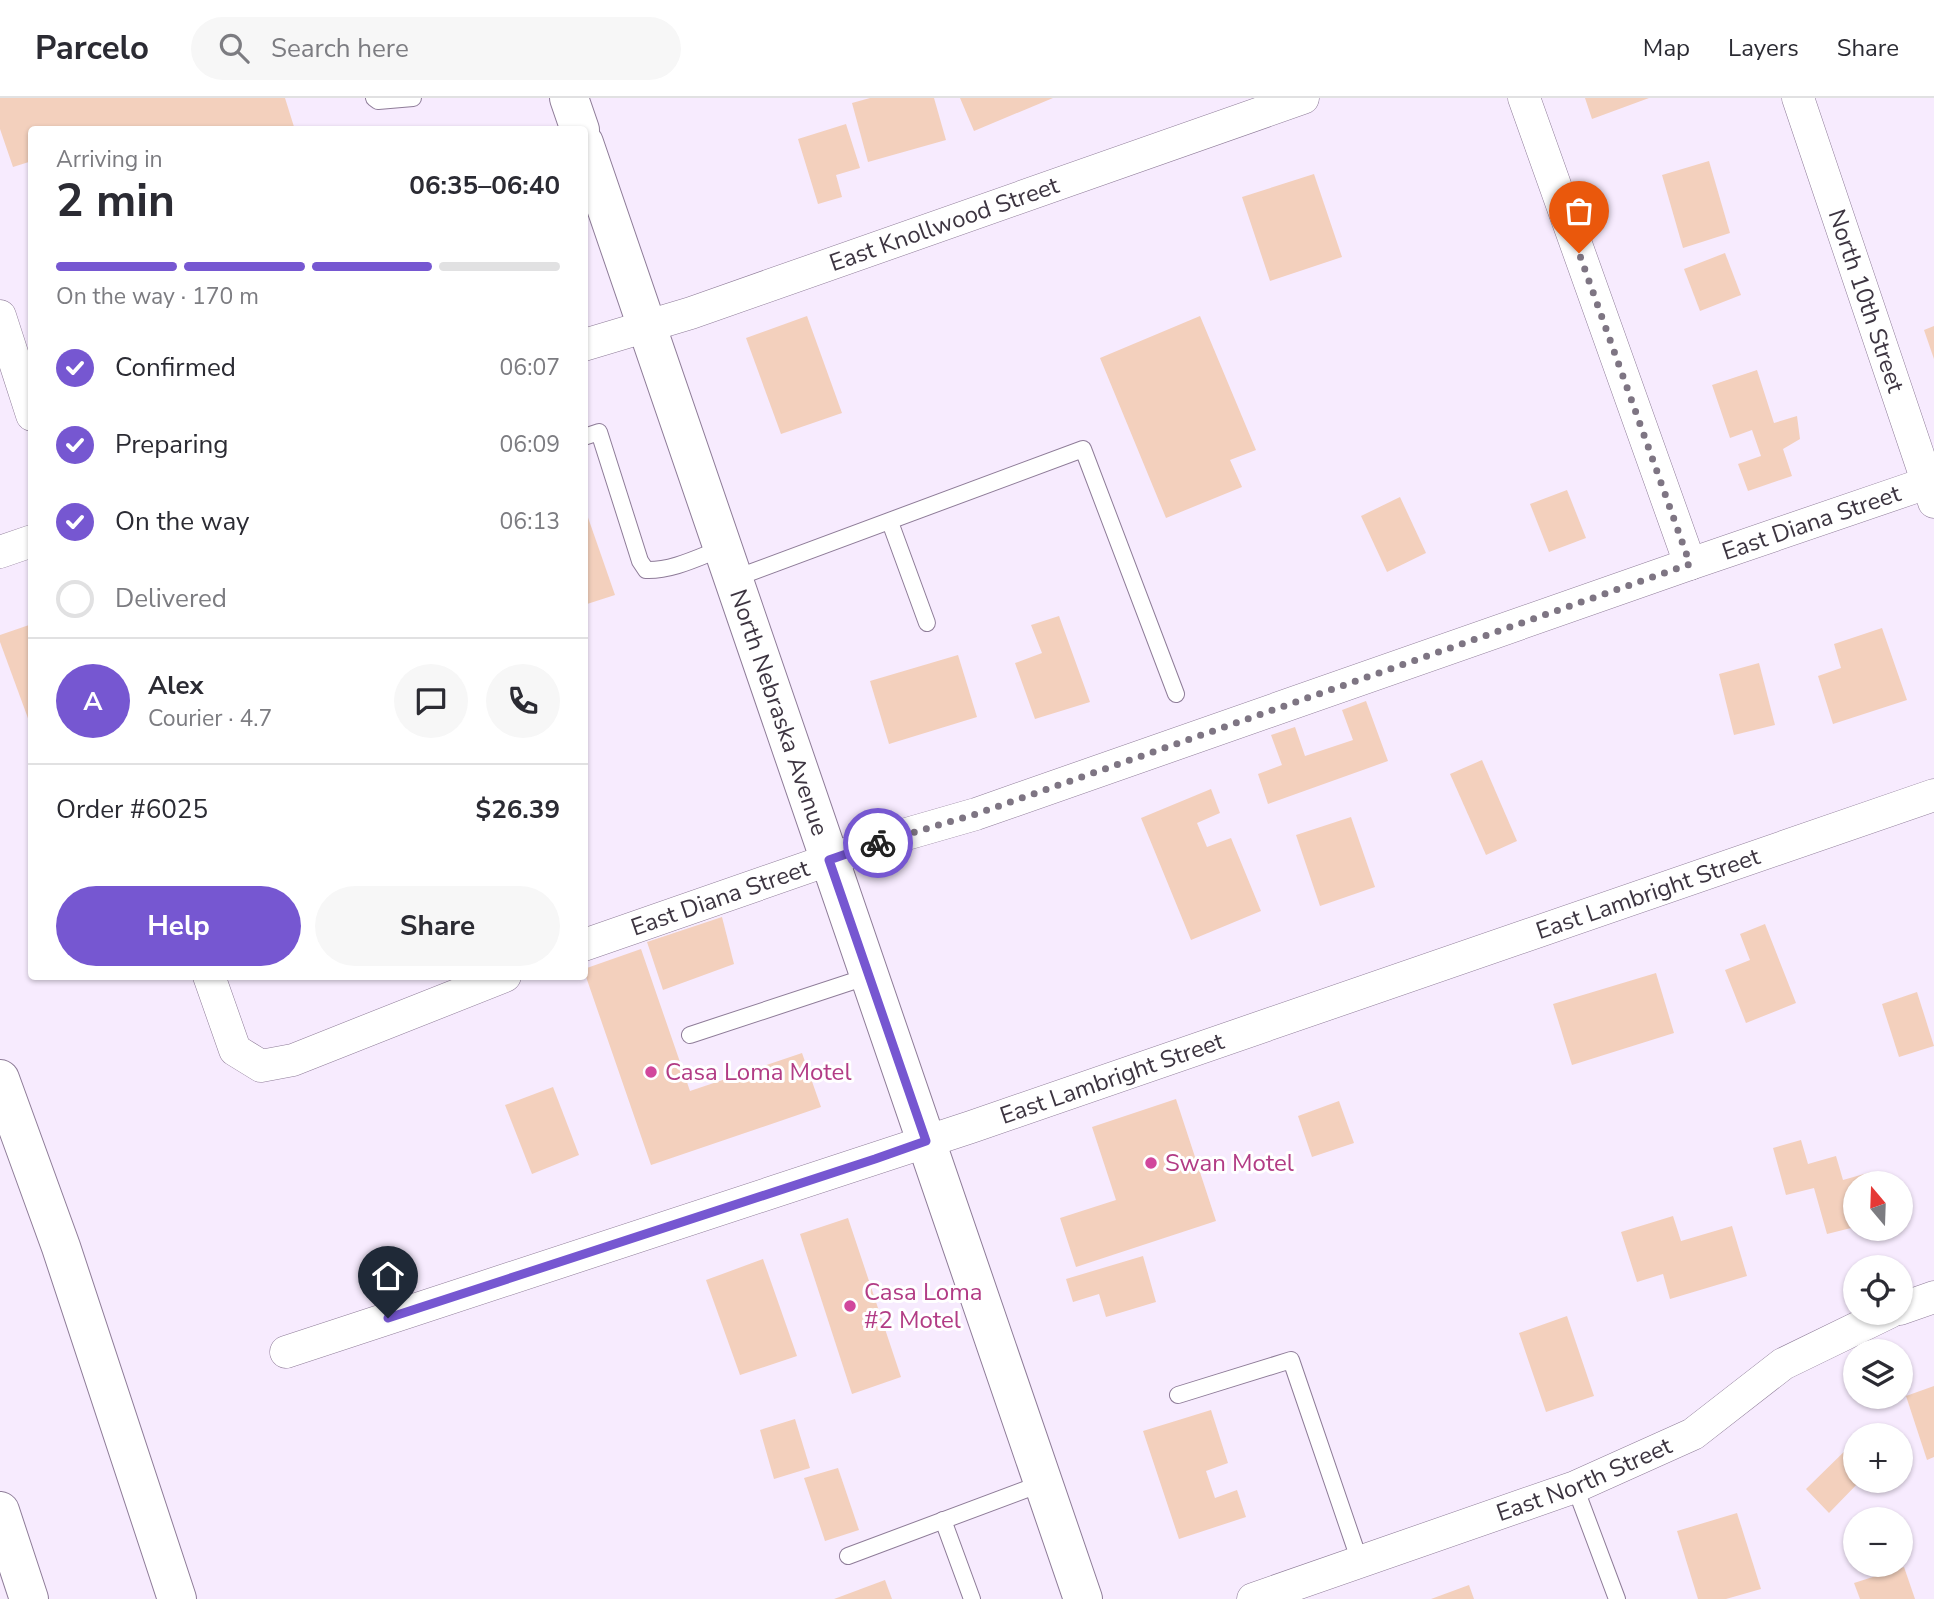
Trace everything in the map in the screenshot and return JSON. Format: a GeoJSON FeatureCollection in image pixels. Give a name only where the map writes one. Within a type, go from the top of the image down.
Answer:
{"type":"FeatureCollection","features":[{"type":"Feature","properties":{"kind":"main road"},"geometry":{"type":"LineString","coordinates":[[569,98],[579,126]]}},
{"type":"Feature","properties":{"kind":"main road","name":"North Nebraska Avenue"},"geometry":{"type":"LineString","coordinates":[[588,155],[1083,1599]]}},
{"type":"Feature","properties":{"kind":"main road"},"geometry":{"type":"LineString","coordinates":[[0,1079],[61,1247],[177,1599]]}},
{"type":"Feature","properties":{"kind":"main road"},"geometry":{"type":"LineString","coordinates":[[0,1511],[29,1599]]}},
{"type":"Feature","properties":{"kind":"street","name":"East Knollwood Street"},"geometry":{"type":"LineString","coordinates":[[588,344],[691,313],[1303,98]]}},
{"type":"Feature","properties":{"kind":"street"},"geometry":{"type":"LineString","coordinates":[[1524,98],[1690,564]]}},
{"type":"Feature","properties":{"kind":"street","name":"North 10th Street"},"geometry":{"type":"LineString","coordinates":[[1798,98],[1931,493]]}},
{"type":"Feature","properties":{"kind":"street"},"geometry":{"type":"LineString","coordinates":[[0,316],[28,403]]}},
{"type":"Feature","properties":{"kind":"street","name":"East Diana Street"},"geometry":{"type":"LineString","coordinates":[[588,944],[889,839],[976,814],[1690,564],[1931,493]]}},
{"type":"Feature","properties":{"kind":"street"},"geometry":{"type":"LineString","coordinates":[[0,552],[28,542]]}},
{"type":"Feature","properties":{"kind":"street","name":"East Lambright Street"},"geometry":{"type":"LineString","coordinates":[[286,1352],[875,1159],[1934,794]]}},
{"type":"Feature","properties":{"kind":"street"},"geometry":{"type":"LineString","coordinates":[[210,980],[235,1050],[261,1066],[293,1060],[495,980]]}},
{"type":"Feature","properties":{"kind":"street"},"geometry":{"type":"LineString","coordinates":[[1913,1304],[1934,1297]]}},
{"type":"Feature","properties":{"kind":"street","name":"East North Street"},"geometry":{"type":"LineString","coordinates":[[1253,1599],[1575,1487],[1693,1434],[1783,1364],[1863,1325]]}},
{"type":"Feature","properties":{"kind":"lane"},"geometry":{"type":"LineString","coordinates":[[374,98],[378,101],[413,98]]}},
{"type":"Feature","properties":{"kind":"lane"},"geometry":{"type":"LineString","coordinates":[[592,435],[640,561],[646,570],[728,564],[890,522],[1083,449],[1176,694]]}},
{"type":"Feature","properties":{"kind":"lane"},"geometry":{"type":"LineString","coordinates":[[890,522],[927,623]]}},
{"type":"Feature","properties":{"kind":"lane"},"geometry":{"type":"LineString","coordinates":[[690,1035],[869,976]]}},
{"type":"Feature","properties":{"kind":"lane"},"geometry":{"type":"LineString","coordinates":[[1178,1395],[1291,1360],[1360,1562]]}},
{"type":"Feature","properties":{"kind":"lane"},"geometry":{"type":"LineString","coordinates":[[848,1556],[1043,1483]]}},
{"type":"Feature","properties":{"kind":"lane"},"geometry":{"type":"LineString","coordinates":[[1575,1487],[1617,1599]]}},
{"type":"Feature","properties":{"kind":"lane"},"geometry":{"type":"LineString","coordinates":[[943,1520],[972,1599]]}},
{"type":"Feature","properties":{"kind":"building"},"geometry":{"type":"Polygon","coordinates":[[[0,98],[285,98],[294,126],[28,126],[28,162],[13,167],[0,129],[0,98]]]}},
{"type":"Feature","properties":{"kind":"building"},"geometry":{"type":"Polygon","coordinates":[[[870,98],[934,98],[946,140],[868,162],[852,103],[870,98]]]}},
{"type":"Feature","properties":{"kind":"building"},"geometry":{"type":"Polygon","coordinates":[[[960,98],[1053,98],[974,131],[960,98]]]}},
{"type":"Feature","properties":{"kind":"building"},"geometry":{"type":"Polygon","coordinates":[[[1585,98],[1649,98],[1592,119],[1585,98]]]}},
{"type":"Feature","properties":{"kind":"building"},"geometry":{"type":"Polygon","coordinates":[[[846,124],[860,168],[836,175],[842,197],[818,204],[798,139],[846,124]]]}},
{"type":"Feature","properties":{"kind":"building"},"geometry":{"type":"Polygon","coordinates":[[[1709,161],[1730,233],[1683,248],[1662,175],[1709,161]]]}},
{"type":"Feature","properties":{"kind":"building"},"geometry":{"type":"Polygon","coordinates":[[[1314,174],[1342,257],[1270,281],[1242,197],[1314,174]]]}},
{"type":"Feature","properties":{"kind":"building"},"geometry":{"type":"Polygon","coordinates":[[[1725,253],[1741,295],[1700,311],[1684,269],[1725,253]]]}},
{"type":"Feature","properties":{"kind":"building"},"geometry":{"type":"Polygon","coordinates":[[[807,316],[842,413],[781,434],[746,338],[807,316]]]}},
{"type":"Feature","properties":{"kind":"building"},"geometry":{"type":"Polygon","coordinates":[[[1200,316],[1256,450],[1230,460],[1242,487],[1166,518],[1100,358],[1200,316]]]}},
{"type":"Feature","properties":{"kind":"building"},"geometry":{"type":"Polygon","coordinates":[[[1934,326],[1934,359],[1924,330],[1934,326]]]}},
{"type":"Feature","properties":{"kind":"building"},"geometry":{"type":"Polygon","coordinates":[[[1757,370],[1774,423],[1797,416],[1800,439],[1783,449],[1792,476],[1748,491],[1738,464],[1761,456],[1752,430],[1730,438],[1712,385],[1757,370]]]}},
{"type":"Feature","properties":{"kind":"building"},"geometry":{"type":"Polygon","coordinates":[[[1567,490],[1586,538],[1549,552],[1530,504],[1567,490]]]}},
{"type":"Feature","properties":{"kind":"building"},"geometry":{"type":"Polygon","coordinates":[[[1400,497],[1426,553],[1387,572],[1361,516],[1400,497]]]}},
{"type":"Feature","properties":{"kind":"building"},"geometry":{"type":"Polygon","coordinates":[[[588,517],[615,595],[588,604],[588,517]]]}},
{"type":"Feature","properties":{"kind":"building"},"geometry":{"type":"Polygon","coordinates":[[[1059,616],[1090,702],[1035,719],[1015,663],[1042,653],[1031,625],[1059,616]]]}},
{"type":"Feature","properties":{"kind":"building"},"geometry":{"type":"Polygon","coordinates":[[[28,625],[28,718],[0,642],[0,635],[28,625]]]}},
{"type":"Feature","properties":{"kind":"building"},"geometry":{"type":"Polygon","coordinates":[[[1882,628],[1907,700],[1833,724],[1818,676],[1841,668],[1834,644],[1882,628]]]}},
{"type":"Feature","properties":{"kind":"building"},"geometry":{"type":"Polygon","coordinates":[[[958,655],[977,717],[889,744],[870,681],[958,655]]]}},
{"type":"Feature","properties":{"kind":"building"},"geometry":{"type":"Polygon","coordinates":[[[1759,663],[1775,725],[1734,735],[1719,674],[1759,663]]]}},
{"type":"Feature","properties":{"kind":"building"},"geometry":{"type":"Polygon","coordinates":[[[1366,701],[1388,761],[1268,804],[1258,774],[1282,765],[1271,735],[1295,727],[1305,756],[1353,740],[1342,710],[1366,701]]]}},
{"type":"Feature","properties":{"kind":"building"},"geometry":{"type":"Polygon","coordinates":[[[1482,760],[1517,841],[1486,855],[1450,774],[1482,760]]]}},
{"type":"Feature","properties":{"kind":"building"},"geometry":{"type":"Polygon","coordinates":[[[1211,789],[1220,813],[1197,823],[1207,847],[1231,838],[1261,911],[1191,940],[1141,818],[1211,789]]]}},
{"type":"Feature","properties":{"kind":"building"},"geometry":{"type":"Polygon","coordinates":[[[1351,817],[1375,887],[1320,906],[1296,835],[1351,817]]]}},
{"type":"Feature","properties":{"kind":"building"},"geometry":{"type":"Polygon","coordinates":[[[722,917],[734,964],[663,990],[647,942],[722,917]]]}},
{"type":"Feature","properties":{"kind":"building"},"geometry":{"type":"Polygon","coordinates":[[[1765,924],[1796,1003],[1746,1023],[1725,970],[1750,960],[1740,934],[1765,924]]]}},
{"type":"Feature","properties":{"kind":"building","name":"Casa Loma Motel"},"geometry":{"type":"Polygon","coordinates":[[[641,949],[690,1091],[802,1053],[821,1107],[651,1165],[587,980],[588,968],[641,949]]]}},
{"type":"Feature","properties":{"kind":"building"},"geometry":{"type":"Polygon","coordinates":[[[1656,973],[1674,1033],[1572,1065],[1553,1004],[1656,973]]]}},
{"type":"Feature","properties":{"kind":"building"},"geometry":{"type":"Polygon","coordinates":[[[1917,992],[1934,1046],[1899,1057],[1882,1004],[1917,992]]]}},
{"type":"Feature","properties":{"kind":"building"},"geometry":{"type":"Polygon","coordinates":[[[553,1087],[579,1155],[532,1174],[505,1105],[553,1087]]]}},
{"type":"Feature","properties":{"kind":"building","name":"Swan Motel"},"geometry":{"type":"Polygon","coordinates":[[[1176,1099],[1216,1221],[1076,1267],[1060,1218],[1116,1200],[1092,1127],[1176,1099]]]}},
{"type":"Feature","properties":{"kind":"building"},"geometry":{"type":"Polygon","coordinates":[[[1339,1101],[1354,1143],[1312,1157],[1298,1116],[1339,1101]]]}},
{"type":"Feature","properties":{"kind":"building"},"geometry":{"type":"Polygon","coordinates":[[[1801,1140],[1808,1164],[1836,1156],[1843,1180],[1843,1230],[1827,1234],[1814,1188],[1786,1195],[1773,1148],[1801,1140]]]}},
{"type":"Feature","properties":{"kind":"building"},"geometry":{"type":"Polygon","coordinates":[[[1673,1216],[1681,1241],[1732,1226],[1747,1276],[1670,1299],[1663,1274],[1637,1282],[1621,1232],[1673,1216]]]}},
{"type":"Feature","properties":{"kind":"building","name":"Casa Loma #2 Motel"},"geometry":{"type":"Polygon","coordinates":[[[848,1218],[901,1377],[852,1394],[800,1234],[848,1218]]]}},
{"type":"Feature","properties":{"kind":"building"},"geometry":{"type":"Polygon","coordinates":[[[1143,1256],[1156,1302],[1106,1317],[1099,1294],[1073,1302],[1066,1279],[1143,1256]]]}},
{"type":"Feature","properties":{"kind":"building"},"geometry":{"type":"Polygon","coordinates":[[[763,1259],[797,1356],[740,1375],[706,1280],[763,1259]]]}},
{"type":"Feature","properties":{"kind":"building"},"geometry":{"type":"Polygon","coordinates":[[[1567,1316],[1594,1396],[1546,1412],[1519,1333],[1567,1316]]]}},
{"type":"Feature","properties":{"kind":"building"},"geometry":{"type":"Polygon","coordinates":[[[1934,1386],[1934,1457],[1927,1460],[1910,1409],[1913,1409],[1913,1394],[1934,1386]]]}},
{"type":"Feature","properties":{"kind":"building"},"geometry":{"type":"Polygon","coordinates":[[[1211,1410],[1228,1463],[1206,1471],[1215,1498],[1237,1490],[1246,1517],[1179,1539],[1143,1431],[1211,1410]]]}},
{"type":"Feature","properties":{"kind":"building"},"geometry":{"type":"Polygon","coordinates":[[[795,1419],[810,1468],[774,1479],[760,1430],[795,1419]]]}},
{"type":"Feature","properties":{"kind":"building"},"geometry":{"type":"Polygon","coordinates":[[[1843,1453],[1843,1493],[1848,1493],[1829,1513],[1806,1489],[1843,1453]]]}},
{"type":"Feature","properties":{"kind":"building"},"geometry":{"type":"Polygon","coordinates":[[[838,1468],[859,1530],[825,1541],[804,1478],[838,1468]]]}},
{"type":"Feature","properties":{"kind":"building"},"geometry":{"type":"Polygon","coordinates":[[[1737,1513],[1761,1589],[1726,1599],[1698,1599],[1677,1531],[1737,1513]]]}},
{"type":"Feature","properties":{"kind":"building"},"geometry":{"type":"Polygon","coordinates":[[[1873,1577],[1907,1577],[1915,1599],[1860,1599],[1854,1583],[1873,1577]]]}},
{"type":"Feature","properties":{"kind":"building"},"geometry":{"type":"Polygon","coordinates":[[[885,1580],[892,1599],[834,1599],[885,1580]]]}},
{"type":"Feature","properties":{"kind":"building"},"geometry":{"type":"Polygon","coordinates":[[[1469,1585],[1474,1599],[1431,1599],[1469,1585]]]}},
{"type":"Feature","properties":{"kind":"way so far"},"geometry":{"type":"LineString","coordinates":[[878,843],[976,814],[1690,564],[1579,253]]}},
{"type":"Feature","properties":{"kind":"place","name":"Casa Loma Motel"},"geometry":{"type":"Point","coordinates":[651,1072]}},
{"type":"Feature","properties":{"kind":"place","name":"Swan Motel"},"geometry":{"type":"Point","coordinates":[1151,1163]}},
{"type":"Feature","properties":{"kind":"place","name":"Casa Loma #2 Motel"},"geometry":{"type":"Point","coordinates":[850,1306]}},
{"type":"Feature","properties":{"kind":"route"},"geometry":{"type":"LineString","coordinates":[[388,1318],[926,1141],[829,860],[878,843]]}}]}
